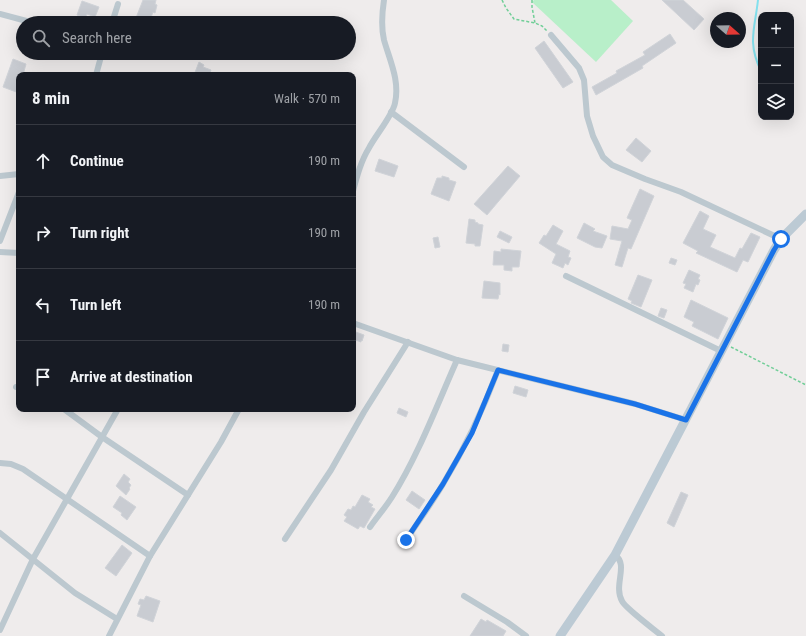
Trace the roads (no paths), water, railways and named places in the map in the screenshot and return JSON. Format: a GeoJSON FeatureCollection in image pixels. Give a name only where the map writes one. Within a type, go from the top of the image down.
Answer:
{"type":"FeatureCollection","features":[{"type":"Feature","properties":{"kind":"street"},"geometry":{"type":"LineString","coordinates":[[356,181],[368,149],[395,104],[397,88],[394,68],[384,38],[382,17],[384,0]]}},
{"type":"Feature","properties":{"kind":"street"},"geometry":{"type":"LineString","coordinates":[[114,16],[118,4]]}},
{"type":"Feature","properties":{"kind":"street"},"geometry":{"type":"LineString","coordinates":[[0,14],[16,18]]}},
{"type":"Feature","properties":{"kind":"street"},"geometry":{"type":"LineString","coordinates":[[551,35],[579,68],[584,80],[588,116],[593,136],[603,157],[612,165],[681,192],[781,239]]}},
{"type":"Feature","properties":{"kind":"street"},"geometry":{"type":"LineString","coordinates":[[97,72],[100,60]]}},
{"type":"Feature","properties":{"kind":"street"},"geometry":{"type":"LineString","coordinates":[[391,112],[464,167]]}},
{"type":"Feature","properties":{"kind":"street"},"geometry":{"type":"LineString","coordinates":[[0,176],[16,174]]}},
{"type":"Feature","properties":{"kind":"street"},"geometry":{"type":"LineString","coordinates":[[0,241],[16,200]]}},
{"type":"Feature","properties":{"kind":"street"},"geometry":{"type":"LineString","coordinates":[[560,636],[615,555],[774,250],[781,239],[806,214]]}},
{"type":"Feature","properties":{"kind":"street"},"geometry":{"type":"LineString","coordinates":[[0,252],[16,253]]}},
{"type":"Feature","properties":{"kind":"street"},"geometry":{"type":"LineString","coordinates":[[566,276],[723,347]]}},
{"type":"Feature","properties":{"kind":"street"},"geometry":{"type":"LineString","coordinates":[[356,324],[457,360],[635,404],[686,420]]}},
{"type":"Feature","properties":{"kind":"street"},"geometry":{"type":"LineString","coordinates":[[285,539],[331,470],[364,412],[408,342]]}},
{"type":"Feature","properties":{"kind":"street"},"geometry":{"type":"LineString","coordinates":[[370,527],[392,498],[420,444],[457,360]]}},
{"type":"Feature","properties":{"kind":"street"},"geometry":{"type":"LineString","coordinates":[[406,540],[443,484],[472,433],[498,370]]}},
{"type":"Feature","properties":{"kind":"street"},"geometry":{"type":"LineString","coordinates":[[68,412],[102,437],[188,495]]}},
{"type":"Feature","properties":{"kind":"street"},"geometry":{"type":"LineString","coordinates":[[0,630],[33,559],[116,412]]}},
{"type":"Feature","properties":{"kind":"street"},"geometry":{"type":"LineString","coordinates":[[109,636],[150,556],[221,442],[237,412]]}},
{"type":"Feature","properties":{"kind":"street"},"geometry":{"type":"LineString","coordinates":[[0,463],[11,464],[23,469],[66,500],[150,556]]}},
{"type":"Feature","properties":{"kind":"street"},"geometry":{"type":"LineString","coordinates":[[0,533],[76,593],[117,619]]}},
{"type":"Feature","properties":{"kind":"street"},"geometry":{"type":"LineString","coordinates":[[615,555],[619,558],[621,564],[618,590],[622,602],[662,636]]}},
{"type":"Feature","properties":{"kind":"street"},"geometry":{"type":"LineString","coordinates":[[464,596],[507,622],[526,636]]}},
{"type":"Feature","properties":{"kind":"waterway"},"geometry":{"type":"LineString","coordinates":[[758,0],[753,36],[754,52],[758,64]]}}]}
